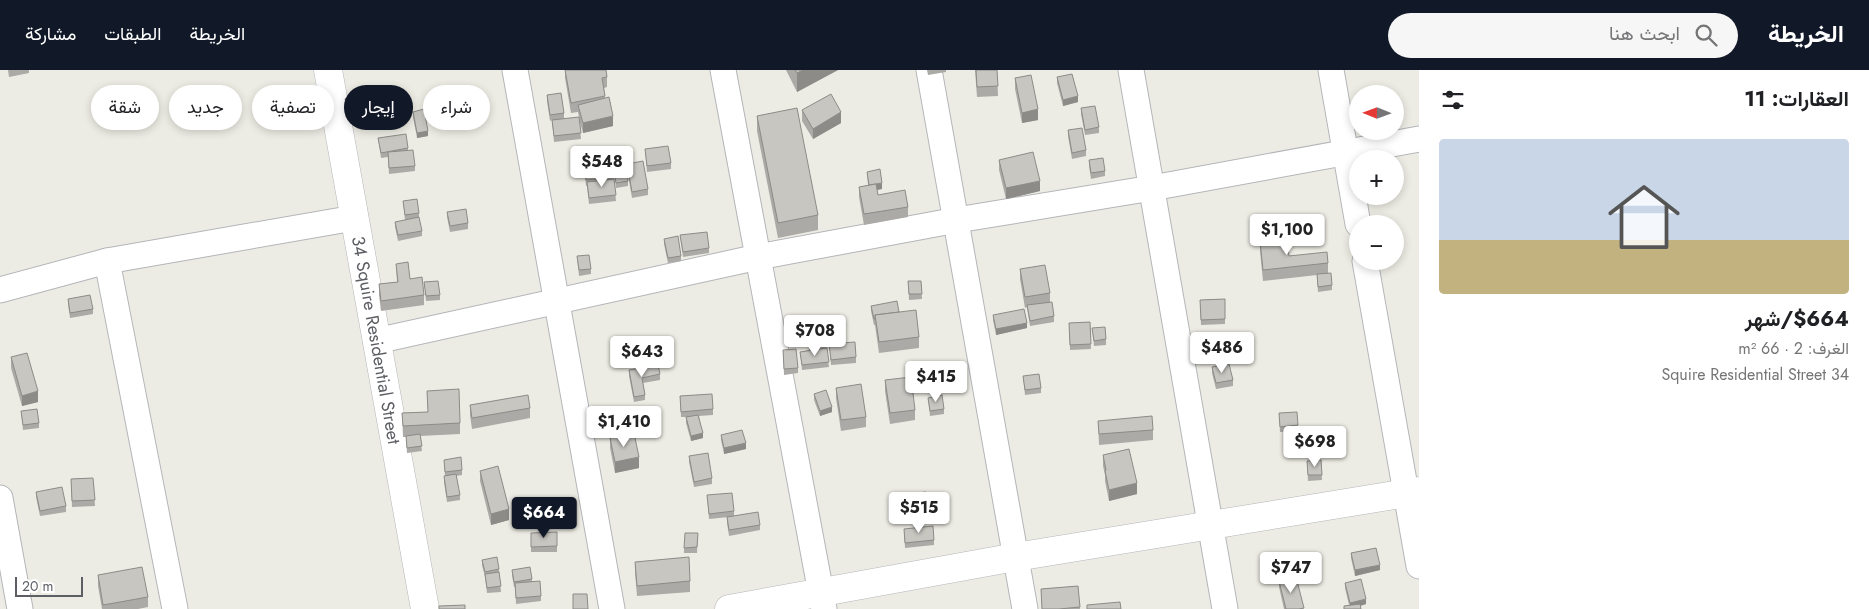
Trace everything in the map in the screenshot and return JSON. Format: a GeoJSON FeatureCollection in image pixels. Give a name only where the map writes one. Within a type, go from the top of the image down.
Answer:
{"type":"FeatureCollection","features":[{"type":"Feature","properties":{"kind":"street","name":"34 Squire Residential Street"},"geometry":{"type":"LineString","coordinates":[[328,70],[425,609]]}},
{"type":"Feature","properties":{"kind":"street"},"geometry":{"type":"LineString","coordinates":[[515,70],[612,609]]}},
{"type":"Feature","properties":{"kind":"street"},"geometry":{"type":"LineString","coordinates":[[723,70],[823,600]]}},
{"type":"Feature","properties":{"kind":"street"},"geometry":{"type":"LineString","coordinates":[[929,70],[1025,609]]}},
{"type":"Feature","properties":{"kind":"street"},"geometry":{"type":"LineString","coordinates":[[1131,70],[1225,609]]}},
{"type":"Feature","properties":{"kind":"street"},"geometry":{"type":"LineString","coordinates":[[1331,70],[1356,215]]}},
{"type":"Feature","properties":{"kind":"street"},"geometry":{"type":"LineString","coordinates":[[376,341],[758,257],[1419,139]]}},
{"type":"Feature","properties":{"kind":"street"},"geometry":{"type":"LineString","coordinates":[[0,290],[107,262],[354,218]]}},
{"type":"Feature","properties":{"kind":"street"},"geometry":{"type":"LineString","coordinates":[[107,262],[175,609]]}},
{"type":"Feature","properties":{"kind":"street"},"geometry":{"type":"LineString","coordinates":[[1367,270],[1413,492],[1419,566]]}},
{"type":"Feature","properties":{"kind":"street"},"geometry":{"type":"LineString","coordinates":[[729,609],[823,600],[1016,557],[1413,492]]}},
{"type":"Feature","properties":{"kind":"street"},"geometry":{"type":"LineString","coordinates":[[0,498],[20,609]]}},
{"type":"Feature","properties":{"kind":"building"},"geometry":{"type":"Polygon","coordinates":[[[565,70],[606,70],[607,77],[602,78],[605,96],[571,103],[565,70]]]}},
{"type":"Feature","properties":{"kind":"building"},"geometry":{"type":"Polygon","coordinates":[[[976,70],[997,70],[998,86],[977,87],[976,70]]]}},
{"type":"Feature","properties":{"kind":"building"},"geometry":{"type":"Polygon","coordinates":[[[1072,74],[1078,96],[1063,100],[1057,77],[1072,74]]]}},
{"type":"Feature","properties":{"kind":"building"},"geometry":{"type":"Polygon","coordinates":[[[1031,75],[1038,109],[1022,113],[1015,78],[1031,75]]]}},
{"type":"Feature","properties":{"kind":"building"},"geometry":{"type":"Polygon","coordinates":[[[561,93],[564,113],[550,115],[547,95],[561,93]]]}},
{"type":"Feature","properties":{"kind":"building"},"geometry":{"type":"Polygon","coordinates":[[[831,94],[841,112],[813,129],[802,110],[831,94]]]}},
{"type":"Feature","properties":{"kind":"building"},"geometry":{"type":"Polygon","coordinates":[[[609,97],[613,116],[583,123],[578,105],[609,97]]]}},
{"type":"Feature","properties":{"kind":"building"},"geometry":{"type":"Polygon","coordinates":[[[1095,106],[1099,127],[1085,130],[1081,108],[1095,106]]]}},
{"type":"Feature","properties":{"kind":"building"},"geometry":{"type":"Polygon","coordinates":[[[797,108],[818,215],[778,223],[757,116],[797,108]]]}},
{"type":"Feature","properties":{"kind":"building"},"geometry":{"type":"Polygon","coordinates":[[[423,109],[423,130],[428,131],[417,133],[413,112],[423,109]]]}},
{"type":"Feature","properties":{"kind":"building"},"geometry":{"type":"Polygon","coordinates":[[[579,117],[581,133],[554,136],[552,120],[579,117]]]}},
{"type":"Feature","properties":{"kind":"building"},"geometry":{"type":"Polygon","coordinates":[[[1082,128],[1086,150],[1072,153],[1068,130],[1082,128]]]}},
{"type":"Feature","properties":{"kind":"building"},"geometry":{"type":"Polygon","coordinates":[[[406,134],[408,148],[381,153],[378,138],[406,134]]]}},
{"type":"Feature","properties":{"kind":"building"},"geometry":{"type":"Polygon","coordinates":[[[668,146],[671,163],[647,166],[645,149],[668,146]]]}},
{"type":"Feature","properties":{"kind":"building"},"geometry":{"type":"Polygon","coordinates":[[[413,150],[415,166],[389,168],[388,152],[413,150]]]}},
{"type":"Feature","properties":{"kind":"building"},"geometry":{"type":"Polygon","coordinates":[[[1033,152],[1040,181],[1006,188],[999,160],[1033,152]]]}},
{"type":"Feature","properties":{"kind":"building"},"geometry":{"type":"Polygon","coordinates":[[[1103,158],[1105,171],[1091,173],[1089,160],[1103,158]]]}},
{"type":"Feature","properties":{"kind":"building"},"geometry":{"type":"Polygon","coordinates":[[[625,160],[628,181],[616,183],[613,162],[625,160]]]}},
{"type":"Feature","properties":{"kind":"building"},"geometry":{"type":"Polygon","coordinates":[[[643,161],[648,189],[632,192],[627,164],[643,161]]]}},
{"type":"Feature","properties":{"kind":"building"},"geometry":{"type":"Polygon","coordinates":[[[612,162],[613,177],[586,180],[584,165],[612,162]]]}},
{"type":"Feature","properties":{"kind":"building"},"geometry":{"type":"Polygon","coordinates":[[[880,169],[882,183],[869,185],[867,172],[880,169]]]}},
{"type":"Feature","properties":{"kind":"building"},"geometry":{"type":"Polygon","coordinates":[[[614,179],[616,195],[589,198],[587,182],[614,179]]]}},
{"type":"Feature","properties":{"kind":"building"},"geometry":{"type":"Polygon","coordinates":[[[876,184],[878,195],[905,190],[908,207],[864,214],[859,187],[876,184]]]}},
{"type":"Feature","properties":{"kind":"building"},"geometry":{"type":"Polygon","coordinates":[[[417,199],[419,213],[405,215],[403,201],[417,199]]]}},
{"type":"Feature","properties":{"kind":"building"},"geometry":{"type":"Polygon","coordinates":[[[466,209],[468,223],[450,226],[447,212],[466,209]]]}},
{"type":"Feature","properties":{"kind":"building"},"geometry":{"type":"Polygon","coordinates":[[[419,217],[422,231],[398,235],[395,222],[419,217]]]}},
{"type":"Feature","properties":{"kind":"building"},"geometry":{"type":"Polygon","coordinates":[[[707,232],[709,248],[683,252],[680,235],[707,232]]]}},
{"type":"Feature","properties":{"kind":"building"},"geometry":{"type":"Polygon","coordinates":[[[678,236],[681,256],[668,258],[664,239],[678,236]]]}},
{"type":"Feature","properties":{"kind":"building"},"geometry":{"type":"Polygon","coordinates":[[[1287,237],[1289,256],[1327,252],[1328,263],[1263,270],[1260,241],[1287,237]]]}},
{"type":"Feature","properties":{"kind":"building"},"geometry":{"type":"Polygon","coordinates":[[[589,255],[591,269],[579,270],[577,256],[589,255]]]}},
{"type":"Feature","properties":{"kind":"building"},"geometry":{"type":"Polygon","coordinates":[[[408,262],[410,279],[422,277],[424,295],[381,301],[379,284],[398,282],[396,264],[408,262]]]}},
{"type":"Feature","properties":{"kind":"building"},"geometry":{"type":"Polygon","coordinates":[[[1045,265],[1050,293],[1025,297],[1020,269],[1045,265]]]}},
{"type":"Feature","properties":{"kind":"building"},"geometry":{"type":"Polygon","coordinates":[[[1331,273],[1332,285],[1318,287],[1317,274],[1331,273]]]}},
{"type":"Feature","properties":{"kind":"building"},"geometry":{"type":"Polygon","coordinates":[[[438,281],[440,295],[426,296],[424,282],[438,281]]]}},
{"type":"Feature","properties":{"kind":"building"},"geometry":{"type":"Polygon","coordinates":[[[908,281],[921,281],[922,294],[909,294],[908,281]]]}},
{"type":"Feature","properties":{"kind":"building"},"geometry":{"type":"Polygon","coordinates":[[[90,295],[93,309],[70,313],[68,299],[90,295]]]}},
{"type":"Feature","properties":{"kind":"building"},"geometry":{"type":"Polygon","coordinates":[[[1225,299],[1225,319],[1201,320],[1200,300],[1225,299]]]}},
{"type":"Feature","properties":{"kind":"building"},"geometry":{"type":"Polygon","coordinates":[[[897,301],[899,312],[875,315],[874,319],[871,306],[897,301]]]}},
{"type":"Feature","properties":{"kind":"building"},"geometry":{"type":"Polygon","coordinates":[[[1052,302],[1054,316],[1030,321],[1027,305],[1052,302]]]}},
{"type":"Feature","properties":{"kind":"building"},"geometry":{"type":"Polygon","coordinates":[[[1024,309],[1027,323],[996,329],[993,315],[1024,309]]]}},
{"type":"Feature","properties":{"kind":"building"},"geometry":{"type":"Polygon","coordinates":[[[916,310],[919,337],[879,342],[875,315],[916,310]]]}},
{"type":"Feature","properties":{"kind":"building"},"geometry":{"type":"Polygon","coordinates":[[[821,316],[826,345],[810,348],[805,319],[821,316]]]}},
{"type":"Feature","properties":{"kind":"building"},"geometry":{"type":"Polygon","coordinates":[[[1090,322],[1091,344],[1070,345],[1069,323],[1090,322]]]}},
{"type":"Feature","properties":{"kind":"building"},"geometry":{"type":"Polygon","coordinates":[[[1105,327],[1106,339],[1094,341],[1092,328],[1105,327]]]}},
{"type":"Feature","properties":{"kind":"building"},"geometry":{"type":"Polygon","coordinates":[[[855,342],[856,357],[831,360],[829,344],[855,342]]]}},
{"type":"Feature","properties":{"kind":"building"},"geometry":{"type":"Polygon","coordinates":[[[827,348],[829,362],[802,365],[800,352],[827,348]]]}},
{"type":"Feature","properties":{"kind":"building"},"geometry":{"type":"Polygon","coordinates":[[[796,349],[798,368],[784,369],[783,350],[796,349]]]}},
{"type":"Feature","properties":{"kind":"building"},"geometry":{"type":"Polygon","coordinates":[[[27,353],[38,391],[22,396],[11,357],[27,353]]]}},
{"type":"Feature","properties":{"kind":"building"},"geometry":{"type":"Polygon","coordinates":[[[1229,364],[1233,380],[1216,383],[1212,367],[1229,364]]]}},
{"type":"Feature","properties":{"kind":"building"},"geometry":{"type":"Polygon","coordinates":[[[658,365],[660,374],[642,378],[645,395],[634,397],[629,370],[658,365]]]}},
{"type":"Feature","properties":{"kind":"building"},"geometry":{"type":"Polygon","coordinates":[[[1039,374],[1041,388],[1025,390],[1023,376],[1039,374]]]}},
{"type":"Feature","properties":{"kind":"building"},"geometry":{"type":"Polygon","coordinates":[[[911,377],[915,410],[890,413],[885,380],[911,377]]]}},
{"type":"Feature","properties":{"kind":"building"},"geometry":{"type":"Polygon","coordinates":[[[861,384],[866,417],[841,420],[836,388],[861,384]]]}},
{"type":"Feature","properties":{"kind":"building"},"geometry":{"type":"Polygon","coordinates":[[[459,389],[460,423],[403,426],[402,413],[428,412],[427,391],[459,389]]]}},
{"type":"Feature","properties":{"kind":"building"},"geometry":{"type":"Polygon","coordinates":[[[826,390],[832,407],[820,411],[814,394],[826,390]]]}},
{"type":"Feature","properties":{"kind":"building"},"geometry":{"type":"Polygon","coordinates":[[[712,394],[713,409],[681,412],[680,396],[712,394]]]}},
{"type":"Feature","properties":{"kind":"building"},"geometry":{"type":"Polygon","coordinates":[[[528,395],[530,408],[472,418],[470,405],[528,395]]]}},
{"type":"Feature","properties":{"kind":"building"},"geometry":{"type":"Polygon","coordinates":[[[942,395],[944,409],[930,411],[928,398],[942,395]]]}},
{"type":"Feature","properties":{"kind":"building"},"geometry":{"type":"Polygon","coordinates":[[[37,409],[39,423],[23,425],[21,411],[37,409]]]}},
{"type":"Feature","properties":{"kind":"building"},"geometry":{"type":"Polygon","coordinates":[[[1297,412],[1298,425],[1280,427],[1279,413],[1297,412]]]}},
{"type":"Feature","properties":{"kind":"building"},"geometry":{"type":"Polygon","coordinates":[[[698,415],[703,433],[691,436],[686,417],[698,415]]]}},
{"type":"Feature","properties":{"kind":"building"},"geometry":{"type":"Polygon","coordinates":[[[1152,416],[1153,430],[1099,434],[1098,421],[1152,416]]]}},
{"type":"Feature","properties":{"kind":"building"},"geometry":{"type":"Polygon","coordinates":[[[742,430],[746,443],[724,448],[721,435],[742,430]]]}},
{"type":"Feature","properties":{"kind":"building"},"geometry":{"type":"Polygon","coordinates":[[[634,433],[639,457],[615,462],[610,438],[634,433]]]}},
{"type":"Feature","properties":{"kind":"building"},"geometry":{"type":"Polygon","coordinates":[[[420,434],[422,446],[407,448],[406,436],[420,434]]]}},
{"type":"Feature","properties":{"kind":"building"},"geometry":{"type":"Polygon","coordinates":[[[1129,449],[1137,483],[1109,490],[1103,455],[1129,449]]]}},
{"type":"Feature","properties":{"kind":"building"},"geometry":{"type":"Polygon","coordinates":[[[708,453],[712,478],[694,482],[689,456],[708,453]]]}},
{"type":"Feature","properties":{"kind":"building"},"geometry":{"type":"Polygon","coordinates":[[[461,457],[462,470],[445,472],[444,460],[461,457]]]}},
{"type":"Feature","properties":{"kind":"building"},"geometry":{"type":"Polygon","coordinates":[[[1321,460],[1322,475],[1308,475],[1307,461],[1321,460]]]}},
{"type":"Feature","properties":{"kind":"building"},"geometry":{"type":"Polygon","coordinates":[[[498,466],[509,509],[491,514],[480,471],[498,466]]]}},
{"type":"Feature","properties":{"kind":"building"},"geometry":{"type":"Polygon","coordinates":[[[456,474],[460,495],[447,497],[444,476],[456,474]]]}},
{"type":"Feature","properties":{"kind":"building"},"geometry":{"type":"Polygon","coordinates":[[[93,478],[95,500],[72,501],[71,479],[93,478]]]}},
{"type":"Feature","properties":{"kind":"building"},"geometry":{"type":"Polygon","coordinates":[[[62,487],[66,506],[40,511],[36,492],[62,487]]]}},
{"type":"Feature","properties":{"kind":"building"},"geometry":{"type":"Polygon","coordinates":[[[926,492],[927,508],[903,510],[902,495],[926,492]]]}},
{"type":"Feature","properties":{"kind":"building"},"geometry":{"type":"Polygon","coordinates":[[[732,493],[734,511],[709,514],[707,495],[732,493]]]}},
{"type":"Feature","properties":{"kind":"building"},"geometry":{"type":"Polygon","coordinates":[[[758,512],[760,525],[729,530],[727,517],[758,512]]]}},
{"type":"Feature","properties":{"kind":"building"},"geometry":{"type":"Polygon","coordinates":[[[933,526],[934,540],[905,543],[904,529],[933,526]]]}},
{"type":"Feature","properties":{"kind":"building"},"geometry":{"type":"Polygon","coordinates":[[[557,532],[557,546],[531,547],[531,533],[557,532]]]}},
{"type":"Feature","properties":{"kind":"building"},"geometry":{"type":"Polygon","coordinates":[[[685,533],[698,533],[697,547],[684,548],[685,533]]]}},
{"type":"Feature","properties":{"kind":"building"},"geometry":{"type":"Polygon","coordinates":[[[1376,548],[1380,565],[1355,570],[1351,553],[1376,548]]]}},
{"type":"Feature","properties":{"kind":"building"},"geometry":{"type":"Polygon","coordinates":[[[497,557],[499,569],[485,572],[482,560],[497,557]]]}},
{"type":"Feature","properties":{"kind":"building"},"geometry":{"type":"Polygon","coordinates":[[[689,557],[690,581],[637,586],[635,562],[689,557]]]}},
{"type":"Feature","properties":{"kind":"building"},"geometry":{"type":"Polygon","coordinates":[[[142,567],[148,597],[103,605],[98,575],[142,567]]]}},
{"type":"Feature","properties":{"kind":"building"},"geometry":{"type":"Polygon","coordinates":[[[530,567],[532,579],[514,582],[512,570],[530,567]]]}},
{"type":"Feature","properties":{"kind":"building"},"geometry":{"type":"Polygon","coordinates":[[[499,572],[501,586],[487,588],[485,574],[499,572]]]}},
{"type":"Feature","properties":{"kind":"building"},"geometry":{"type":"Polygon","coordinates":[[[1296,577],[1304,608],[1286,609],[1279,581],[1296,577]]]}},
{"type":"Feature","properties":{"kind":"building"},"geometry":{"type":"Polygon","coordinates":[[[1361,579],[1366,599],[1350,603],[1345,583],[1361,579]]]}},
{"type":"Feature","properties":{"kind":"building"},"geometry":{"type":"Polygon","coordinates":[[[540,581],[541,596],[516,598],[515,583],[540,581]]]}},
{"type":"Feature","properties":{"kind":"building"},"geometry":{"type":"Polygon","coordinates":[[[1078,586],[1080,607],[1042,609],[1041,589],[1078,586]]]}},
{"type":"Feature","properties":{"kind":"building"},"geometry":{"type":"Polygon","coordinates":[[[573,594],[587,594],[588,609],[573,609],[573,594]]]}},
{"type":"Feature","properties":{"kind":"building"},"geometry":{"type":"Polygon","coordinates":[[[1120,602],[1121,609],[1087,609],[1087,605],[1120,602]]]}},
{"type":"Feature","properties":{"kind":"building"},"geometry":{"type":"Polygon","coordinates":[[[1360,604],[1361,609],[1344,609],[1344,606],[1360,604]]]}},
{"type":"Feature","properties":{"kind":"building"},"geometry":{"type":"Polygon","coordinates":[[[465,605],[465,609],[439,609],[439,606],[465,605]]]}}]}
